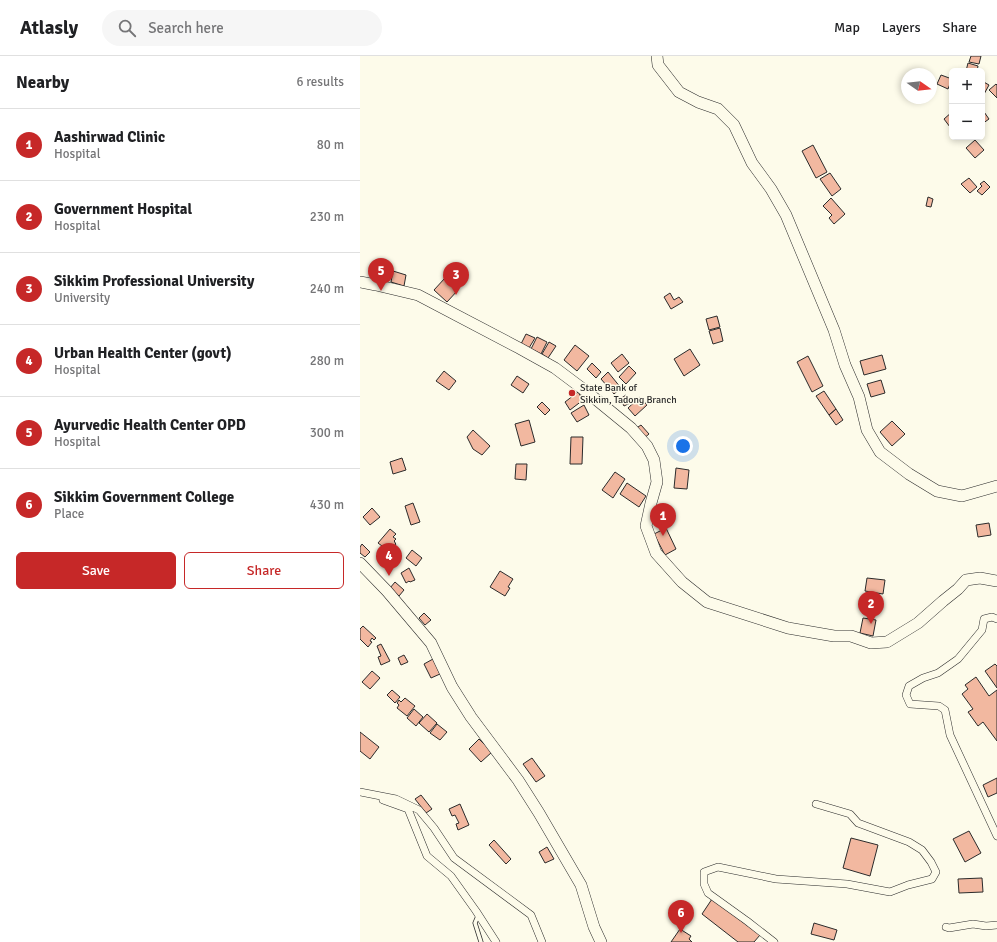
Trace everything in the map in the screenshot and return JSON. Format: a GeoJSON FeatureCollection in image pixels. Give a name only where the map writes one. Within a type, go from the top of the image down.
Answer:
{"type":"FeatureCollection","features":[{"type":"Feature","properties":{"kind":"highway"},"geometry":{"type":"LineString","coordinates":[[657,56],[658,65],[679,92],[698,102],[718,109],[734,125],[752,163],[771,189],[786,215],[834,330],[845,365],[859,397],[867,430],[880,452],[909,474],[937,491],[962,496],[997,486]]}},
{"type":"Feature","properties":{"kind":"highway"},"geometry":{"type":"LineString","coordinates":[[360,282],[418,296],[519,348],[555,368],[631,428],[647,446],[654,460],[657,482],[646,526],[656,553],[682,582],[707,602],[788,628],[834,636],[851,636],[871,643],[887,642],[918,623],[958,589],[966,580],[980,578],[997,581]]}},
{"type":"Feature","properties":{"kind":"highway"},"geometry":{"type":"LineString","coordinates":[[360,563],[387,591],[431,643],[452,687],[471,717],[522,786],[577,879],[581,886],[594,927],[602,942]]}},
{"type":"Feature","properties":{"kind":"street"},"geometry":{"type":"LineString","coordinates":[[997,619],[992,617],[984,619],[982,630],[958,659],[938,673],[923,678],[909,686],[906,695],[910,704],[939,706],[945,710],[950,735],[997,836]]}},
{"type":"Feature","properties":{"kind":"street"},"geometry":{"type":"LineString","coordinates":[[362,793],[408,809],[426,856],[451,876],[496,942]]}},
{"type":"Feature","properties":{"kind":"street"},"geometry":{"type":"LineString","coordinates":[[362,793],[396,799],[420,810],[454,858],[531,915],[542,942]]}},
{"type":"Feature","properties":{"kind":"street"},"geometry":{"type":"LineString","coordinates":[[774,942],[708,893],[704,884],[704,872],[718,867],[776,879],[847,884],[890,892],[908,885],[932,879],[936,872],[922,850],[909,842],[858,823],[850,814],[816,804]]}},
{"type":"Feature","properties":{"kind":"street"},"geometry":{"type":"LineString","coordinates":[[946,927],[949,928],[973,924],[986,926],[997,925]]}},
{"type":"Feature","properties":{"kind":"lane"},"geometry":{"type":"LineString","coordinates":[[478,915],[475,923],[481,942]]}},
{"type":"Feature","properties":{"kind":"building"},"geometry":{"type":"Polygon","coordinates":[[[971,56],[981,56],[979,64],[969,62],[971,56]]]}},
{"type":"Feature","properties":{"kind":"building"},"geometry":{"type":"Polygon","coordinates":[[[968,63],[978,66],[978,68],[967,68],[968,63]]]}},
{"type":"Feature","properties":{"kind":"building"},"geometry":{"type":"Polygon","coordinates":[[[941,75],[949,78],[948,89],[937,84],[941,75]]]}},
{"type":"Feature","properties":{"kind":"building"},"geometry":{"type":"Polygon","coordinates":[[[985,83],[989,85],[985,92],[985,83]]]}},
{"type":"Feature","properties":{"kind":"building"},"geometry":{"type":"Polygon","coordinates":[[[996,84],[997,85],[997,98],[989,90],[996,84]]]}},
{"type":"Feature","properties":{"kind":"building"},"geometry":{"type":"Polygon","coordinates":[[[985,113],[989,119],[985,122],[985,113]]]}},
{"type":"Feature","properties":{"kind":"building"},"geometry":{"type":"Polygon","coordinates":[[[949,115],[949,126],[944,119],[949,115]]]}},
{"type":"Feature","properties":{"kind":"building"},"geometry":{"type":"Polygon","coordinates":[[[975,140],[984,150],[975,158],[966,148],[975,140]]]}},
{"type":"Feature","properties":{"kind":"building"},"geometry":{"type":"Polygon","coordinates":[[[813,145],[827,172],[816,178],[802,151],[813,145]]]}},
{"type":"Feature","properties":{"kind":"building"},"geometry":{"type":"Polygon","coordinates":[[[830,173],[841,189],[832,196],[820,179],[830,173]]]}},
{"type":"Feature","properties":{"kind":"building"},"geometry":{"type":"Polygon","coordinates":[[[969,178],[977,187],[970,193],[961,184],[969,178]]]}},
{"type":"Feature","properties":{"kind":"building"},"geometry":{"type":"Polygon","coordinates":[[[984,181],[990,187],[982,195],[977,191],[982,186],[980,184],[984,181]]]}},
{"type":"Feature","properties":{"kind":"building"},"geometry":{"type":"Polygon","coordinates":[[[928,197],[933,199],[931,207],[926,206],[928,197]]]}},
{"type":"Feature","properties":{"kind":"building"},"geometry":{"type":"Polygon","coordinates":[[[831,198],[845,214],[834,224],[829,218],[832,215],[823,206],[831,198]]]}},
{"type":"Feature","properties":{"kind":"building"},"geometry":{"type":"Polygon","coordinates":[[[393,271],[406,275],[404,286],[391,282],[393,271]]]}},
{"type":"Feature","properties":{"kind":"building"},"geometry":{"type":"Polygon","coordinates":[[[445,278],[458,290],[447,302],[434,290],[445,278]]]}},
{"type":"Feature","properties":{"kind":"building"},"geometry":{"type":"Polygon","coordinates":[[[670,293],[674,300],[679,297],[683,302],[671,309],[664,297],[670,293]]]}},
{"type":"Feature","properties":{"kind":"building"},"geometry":{"type":"Polygon","coordinates":[[[717,316],[720,327],[709,330],[706,319],[717,316]]]}},
{"type":"Feature","properties":{"kind":"building"},"geometry":{"type":"Polygon","coordinates":[[[720,328],[723,341],[713,344],[709,331],[720,328]]]}},
{"type":"Feature","properties":{"kind":"building"},"geometry":{"type":"Polygon","coordinates":[[[526,334],[535,338],[529,348],[521,344],[526,334]]]}},
{"type":"Feature","properties":{"kind":"building"},"geometry":{"type":"Polygon","coordinates":[[[537,337],[547,342],[541,354],[531,349],[537,337]]]}},
{"type":"Feature","properties":{"kind":"building"},"geometry":{"type":"Polygon","coordinates":[[[549,342],[556,346],[548,358],[542,354],[549,342]]]}},
{"type":"Feature","properties":{"kind":"building"},"geometry":{"type":"Polygon","coordinates":[[[575,345],[589,356],[577,371],[564,360],[575,345]]]}},
{"type":"Feature","properties":{"kind":"building"},"geometry":{"type":"Polygon","coordinates":[[[690,349],[700,365],[684,376],[674,359],[690,349]]]}},
{"type":"Feature","properties":{"kind":"building"},"geometry":{"type":"Polygon","coordinates":[[[622,354],[629,363],[618,372],[611,363],[622,354]]]}},
{"type":"Feature","properties":{"kind":"building"},"geometry":{"type":"Polygon","coordinates":[[[882,355],[886,369],[864,375],[860,361],[882,355]]]}},
{"type":"Feature","properties":{"kind":"building"},"geometry":{"type":"Polygon","coordinates":[[[808,356],[823,386],[812,392],[797,362],[808,356]]]}},
{"type":"Feature","properties":{"kind":"building"},"geometry":{"type":"Polygon","coordinates":[[[592,363],[601,372],[596,378],[587,369],[592,363]]]}},
{"type":"Feature","properties":{"kind":"building"},"geometry":{"type":"Polygon","coordinates":[[[629,366],[636,373],[626,384],[619,377],[629,366]]]}},
{"type":"Feature","properties":{"kind":"building"},"geometry":{"type":"Polygon","coordinates":[[[444,371],[456,381],[449,390],[436,381],[444,371]]]}},
{"type":"Feature","properties":{"kind":"building"},"geometry":{"type":"Polygon","coordinates":[[[608,372],[621,388],[614,394],[601,379],[608,372]]]}},
{"type":"Feature","properties":{"kind":"building"},"geometry":{"type":"Polygon","coordinates":[[[517,376],[529,384],[523,393],[511,385],[517,376]]]}},
{"type":"Feature","properties":{"kind":"building"},"geometry":{"type":"Polygon","coordinates":[[[881,380],[885,393],[871,397],[867,384],[881,380]]]}},
{"type":"Feature","properties":{"kind":"building"},"geometry":{"type":"Polygon","coordinates":[[[824,391],[836,409],[829,415],[816,396],[824,391]]]}},
{"type":"Feature","properties":{"kind":"building"},"geometry":{"type":"Polygon","coordinates":[[[578,392],[583,400],[570,410],[565,402],[578,392]]]}},
{"type":"Feature","properties":{"kind":"building"},"geometry":{"type":"Polygon","coordinates":[[[626,395],[630,403],[624,406],[620,399],[626,395]]]}},
{"type":"Feature","properties":{"kind":"building"},"geometry":{"type":"Polygon","coordinates":[[[640,397],[647,405],[635,416],[628,408],[640,397]]]}},
{"type":"Feature","properties":{"kind":"building"},"geometry":{"type":"Polygon","coordinates":[[[542,402],[550,410],[545,415],[537,407],[542,402]]]}},
{"type":"Feature","properties":{"kind":"building"},"geometry":{"type":"Polygon","coordinates":[[[584,405],[589,415],[577,422],[571,413],[584,405]]]}},
{"type":"Feature","properties":{"kind":"building"},"geometry":{"type":"Polygon","coordinates":[[[836,409],[843,420],[836,425],[829,415],[836,409]]]}},
{"type":"Feature","properties":{"kind":"building"},"geometry":{"type":"Polygon","coordinates":[[[529,420],[535,442],[521,446],[515,424],[529,420]]]}},
{"type":"Feature","properties":{"kind":"building"},"geometry":{"type":"Polygon","coordinates":[[[892,421],[905,434],[892,446],[880,432],[892,421]]]}},
{"type":"Feature","properties":{"kind":"building"},"geometry":{"type":"Polygon","coordinates":[[[641,425],[649,434],[643,439],[635,429],[641,425]]]}},
{"type":"Feature","properties":{"kind":"building"},"geometry":{"type":"Polygon","coordinates":[[[473,430],[490,446],[482,455],[473,449],[467,437],[473,430]]]}},
{"type":"Feature","properties":{"kind":"building"},"geometry":{"type":"Polygon","coordinates":[[[571,437],[583,437],[582,464],[570,464],[571,437]]]}},
{"type":"Feature","properties":{"kind":"building"},"geometry":{"type":"Polygon","coordinates":[[[402,458],[406,470],[393,474],[390,462],[402,458]]]}},
{"type":"Feature","properties":{"kind":"building"},"geometry":{"type":"Polygon","coordinates":[[[516,464],[527,464],[526,480],[515,479],[516,464]]]}},
{"type":"Feature","properties":{"kind":"building"},"geometry":{"type":"Polygon","coordinates":[[[676,468],[689,470],[687,489],[674,488],[676,468]]]}},
{"type":"Feature","properties":{"kind":"building"},"geometry":{"type":"Polygon","coordinates":[[[615,472],[625,479],[613,498],[602,490],[615,472]]]}},
{"type":"Feature","properties":{"kind":"building"},"geometry":{"type":"Polygon","coordinates":[[[627,483],[646,496],[639,507],[620,494],[627,483]]]}},
{"type":"Feature","properties":{"kind":"building"},"geometry":{"type":"Polygon","coordinates":[[[413,503],[420,522],[411,525],[405,506],[413,503]]]}},
{"type":"Feature","properties":{"kind":"building"},"geometry":{"type":"Polygon","coordinates":[[[372,508],[380,517],[370,525],[363,517],[372,508]]]}},
{"type":"Feature","properties":{"kind":"building"},"geometry":{"type":"Polygon","coordinates":[[[989,523],[991,535],[978,537],[976,525],[989,523]]]}},
{"type":"Feature","properties":{"kind":"building"},"geometry":{"type":"Polygon","coordinates":[[[666,528],[676,549],[665,555],[654,534],[666,528]]]}},
{"type":"Feature","properties":{"kind":"building"},"geometry":{"type":"Polygon","coordinates":[[[390,529],[396,534],[393,537],[396,539],[394,541],[396,544],[390,552],[378,543],[390,529]]]}},
{"type":"Feature","properties":{"kind":"building"},"geometry":{"type":"Polygon","coordinates":[[[362,544],[370,552],[365,557],[360,553],[360,547],[362,544]]]}},
{"type":"Feature","properties":{"kind":"building"},"geometry":{"type":"Polygon","coordinates":[[[412,550],[422,558],[416,566],[406,558],[412,550]]]}},
{"type":"Feature","properties":{"kind":"building"},"geometry":{"type":"Polygon","coordinates":[[[409,568],[415,580],[406,583],[401,573],[409,568]]]}},
{"type":"Feature","properties":{"kind":"building"},"geometry":{"type":"Polygon","coordinates":[[[500,571],[513,579],[505,596],[490,587],[500,571]]]}},
{"type":"Feature","properties":{"kind":"building"},"geometry":{"type":"Polygon","coordinates":[[[867,578],[885,580],[883,594],[865,591],[867,578]]]}},
{"type":"Feature","properties":{"kind":"building"},"geometry":{"type":"Polygon","coordinates":[[[395,582],[404,590],[399,596],[390,588],[395,582]]]}},
{"type":"Feature","properties":{"kind":"building"},"geometry":{"type":"Polygon","coordinates":[[[424,613],[431,620],[425,625],[419,618],[424,613]]]}},
{"type":"Feature","properties":{"kind":"building"},"geometry":{"type":"Polygon","coordinates":[[[863,618],[876,620],[873,636],[860,633],[863,618]]]}},
{"type":"Feature","properties":{"kind":"building"},"geometry":{"type":"Polygon","coordinates":[[[363,626],[376,638],[374,640],[372,638],[370,641],[372,642],[368,647],[360,639],[360,629],[363,626]]]}},
{"type":"Feature","properties":{"kind":"building"},"geometry":{"type":"Polygon","coordinates":[[[381,644],[390,661],[381,665],[378,657],[381,656],[377,646],[381,644]]]}},
{"type":"Feature","properties":{"kind":"building"},"geometry":{"type":"Polygon","coordinates":[[[404,655],[408,662],[401,665],[398,658],[404,655]]]}},
{"type":"Feature","properties":{"kind":"building"},"geometry":{"type":"Polygon","coordinates":[[[433,659],[440,674],[431,678],[424,664],[433,659]]]}},
{"type":"Feature","properties":{"kind":"building"},"geometry":{"type":"Polygon","coordinates":[[[995,664],[997,666],[997,688],[985,671],[995,664]]]}},
{"type":"Feature","properties":{"kind":"building"},"geometry":{"type":"Polygon","coordinates":[[[372,671],[380,678],[370,689],[362,682],[372,671]]]}},
{"type":"Feature","properties":{"kind":"building"},"geometry":{"type":"Polygon","coordinates":[[[976,677],[989,696],[997,690],[997,741],[983,722],[978,726],[968,712],[973,709],[962,694],[968,689],[965,685],[976,677]]]}},
{"type":"Feature","properties":{"kind":"building"},"geometry":{"type":"Polygon","coordinates":[[[392,690],[400,697],[395,703],[387,695],[392,690]]]}},
{"type":"Feature","properties":{"kind":"building"},"geometry":{"type":"Polygon","coordinates":[[[405,698],[415,706],[407,716],[397,708],[399,705],[397,703],[399,700],[401,702],[405,698]]]}},
{"type":"Feature","properties":{"kind":"building"},"geometry":{"type":"Polygon","coordinates":[[[414,709],[423,717],[416,726],[407,718],[414,709]]]}},
{"type":"Feature","properties":{"kind":"building"},"geometry":{"type":"Polygon","coordinates":[[[427,714],[437,723],[429,732],[419,723],[427,714]]]}},
{"type":"Feature","properties":{"kind":"building"},"geometry":{"type":"Polygon","coordinates":[[[437,724],[447,732],[440,740],[430,733],[437,724]]]}},
{"type":"Feature","properties":{"kind":"building"},"geometry":{"type":"Polygon","coordinates":[[[360,732],[379,747],[370,759],[360,751],[360,732]]]}},
{"type":"Feature","properties":{"kind":"building"},"geometry":{"type":"Polygon","coordinates":[[[479,739],[492,752],[481,762],[469,749],[479,739]]]}},
{"type":"Feature","properties":{"kind":"building"},"geometry":{"type":"Polygon","coordinates":[[[532,758],[545,776],[536,782],[523,764],[532,758]]]}},
{"type":"Feature","properties":{"kind":"building"},"geometry":{"type":"Polygon","coordinates":[[[997,778],[997,793],[988,797],[983,785],[997,778]]]}},
{"type":"Feature","properties":{"kind":"building"},"geometry":{"type":"Polygon","coordinates":[[[421,795],[432,809],[426,813],[415,799],[421,795]]]}},
{"type":"Feature","properties":{"kind":"building"},"geometry":{"type":"Polygon","coordinates":[[[460,804],[469,825],[458,830],[456,824],[459,823],[455,815],[452,816],[449,809],[460,804]]]}},
{"type":"Feature","properties":{"kind":"building"},"geometry":{"type":"Polygon","coordinates":[[[969,831],[981,853],[965,862],[953,839],[969,831]]]}},
{"type":"Feature","properties":{"kind":"building"},"geometry":{"type":"Polygon","coordinates":[[[851,838],[878,845],[870,876],[843,868],[851,838]]]}},
{"type":"Feature","properties":{"kind":"building"},"geometry":{"type":"Polygon","coordinates":[[[494,840],[511,859],[506,864],[489,845],[494,840]]]}},
{"type":"Feature","properties":{"kind":"building"},"geometry":{"type":"Polygon","coordinates":[[[547,847],[554,859],[545,863],[539,852],[547,847]]]}},
{"type":"Feature","properties":{"kind":"building"},"geometry":{"type":"Polygon","coordinates":[[[982,878],[983,892],[959,893],[958,879],[982,878]]]}},
{"type":"Feature","properties":{"kind":"building"},"geometry":{"type":"Polygon","coordinates":[[[712,899],[760,935],[754,942],[738,942],[702,914],[712,899]]]}},
{"type":"Feature","properties":{"kind":"building"},"geometry":{"type":"Polygon","coordinates":[[[814,923],[837,930],[834,940],[811,934],[814,923]]]}},
{"type":"Feature","properties":{"kind":"building"},"geometry":{"type":"Polygon","coordinates":[[[680,929],[691,936],[689,939],[692,942],[671,942],[680,929]]]}},
{"type":"Feature","properties":{"kind":"place","name":"Ayurvedic Health Center OPD"},"geometry":{"type":"Point","coordinates":[381,291]}},
{"type":"Feature","properties":{"kind":"place","name":"Sikkim Professional University"},"geometry":{"type":"Point","coordinates":[456,295]}},
{"type":"Feature","properties":{"kind":"place","name":"State Bank of Sikkim, Tadong Branch"},"geometry":{"type":"Point","coordinates":[572,393]}},
{"type":"Feature","properties":{"kind":"place","name":"Aashirwad Clinic"},"geometry":{"type":"Point","coordinates":[663,536]}},
{"type":"Feature","properties":{"kind":"place","name":"Urban Health Center (govt)"},"geometry":{"type":"Point","coordinates":[389,576]}},
{"type":"Feature","properties":{"kind":"place","name":"Government Hospital"},"geometry":{"type":"Point","coordinates":[871,624]}},
{"type":"Feature","properties":{"kind":"place","name":"Sikkim Government College"},"geometry":{"type":"Point","coordinates":[681,933]}}]}
